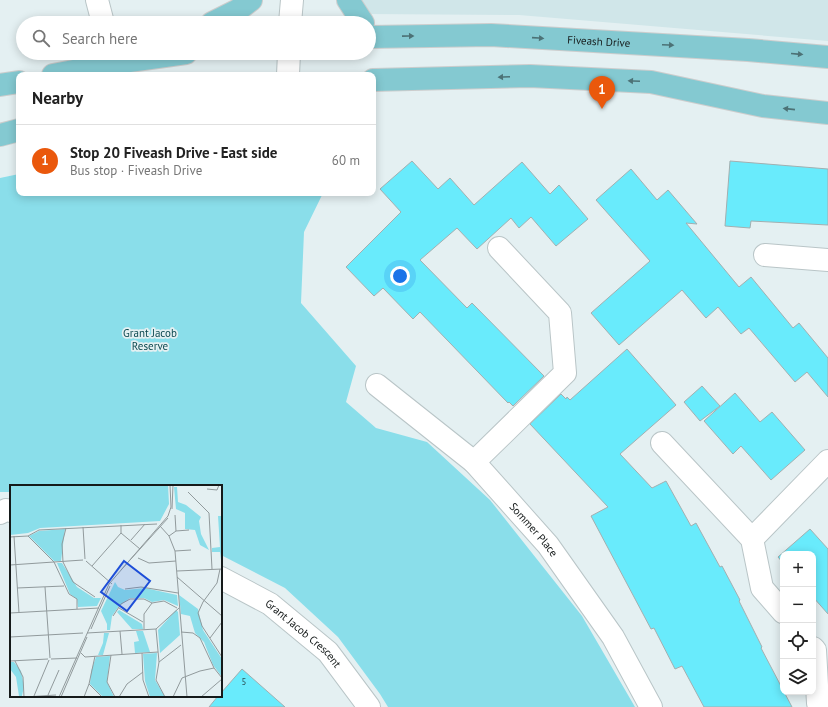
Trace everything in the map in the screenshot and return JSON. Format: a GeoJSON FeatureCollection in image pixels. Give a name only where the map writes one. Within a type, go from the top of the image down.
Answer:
{"type":"FeatureCollection","features":[{"type":"Feature","properties":{"kind":"main road"},"geometry":{"type":"LineString","coordinates":[[226,16],[238,10],[251,0]]}},
{"type":"Feature","properties":{"kind":"main road"},"geometry":{"type":"LineString","coordinates":[[348,0],[358,16]]}},
{"type":"Feature","properties":{"kind":"main road","name":"Fiveash Drive"},"geometry":{"type":"LineString","coordinates":[[376,32],[491,35],[748,50],[828,57]]}},
{"type":"Feature","properties":{"kind":"main road"},"geometry":{"type":"LineString","coordinates":[[64,72],[106,60]]}},
{"type":"Feature","properties":{"kind":"main road"},"geometry":{"type":"LineString","coordinates":[[376,80],[530,76],[651,82],[763,106],[828,113]]}},
{"type":"Feature","properties":{"kind":"main road"},"geometry":{"type":"LineString","coordinates":[[0,85],[16,82]]}},
{"type":"Feature","properties":{"kind":"main road"},"geometry":{"type":"LineString","coordinates":[[0,135],[16,131]]}},
{"type":"Feature","properties":{"kind":"street"},"geometry":{"type":"LineString","coordinates":[[97,0],[101,16]]}},
{"type":"Feature","properties":{"kind":"street"},"geometry":{"type":"LineString","coordinates":[[291,16],[292,0]]}},
{"type":"Feature","properties":{"kind":"street"},"geometry":{"type":"LineString","coordinates":[[288,72],[289,60]]}},
{"type":"Feature","properties":{"kind":"street"},"geometry":{"type":"LineString","coordinates":[[474,462],[565,373],[560,313],[499,248]]}},
{"type":"Feature","properties":{"kind":"street"},"geometry":{"type":"LineString","coordinates":[[765,255],[828,260]]}},
{"type":"Feature","properties":{"kind":"street","name":"Sommer Place"},"geometry":{"type":"LineString","coordinates":[[377,385],[474,462],[548,545],[614,637],[650,707]]}},
{"type":"Feature","properties":{"kind":"street"},"geometry":{"type":"LineString","coordinates":[[662,444],[752,539],[762,588],[780,609]]}},
{"type":"Feature","properties":{"kind":"street"},"geometry":{"type":"LineString","coordinates":[[752,539],[828,461]]}},
{"type":"Feature","properties":{"kind":"street"},"geometry":{"type":"LineString","coordinates":[[0,513],[6,510],[10,511]]}},
{"type":"Feature","properties":{"kind":"street","name":"Grant Jacob Crescent"},"geometry":{"type":"LineString","coordinates":[[222,579],[270,604],[328,652],[369,707]]}},
{"type":"Feature","properties":{"kind":"street"},"geometry":{"type":"LineString","coordinates":[[816,659],[818,703],[822,707]]}},
{"type":"Feature","properties":{"kind":"shaded area"},"geometry":{"type":"Polygon","coordinates":[[[359,0],[828,0],[828,41],[519,15],[365,14],[359,0]]]}},
{"type":"Feature","properties":{"kind":"green space","name":"Grant Jacob Reserve"},"geometry":{"type":"Polygon","coordinates":[[[16,175],[16,196],[322,196],[304,232],[301,303],[356,366],[346,402],[376,428],[427,442],[490,500],[582,616],[635,707],[388,707],[338,637],[285,588],[222,556],[222,485],[10,485],[10,492],[0,492],[0,178],[16,175]]]}},
{"type":"Feature","properties":{"kind":"building"},"geometry":{"type":"Polygon","coordinates":[[[412,161],[438,189],[450,178],[474,205],[522,162],[550,194],[559,185],[588,219],[556,246],[531,217],[519,228],[511,218],[477,249],[457,228],[420,260],[467,308],[472,303],[544,376],[513,406],[509,402],[508,403],[420,312],[413,319],[383,288],[374,296],[346,267],[401,212],[380,189],[412,161]]]}},
{"type":"Feature","properties":{"kind":"building"},"geometry":{"type":"Polygon","coordinates":[[[730,161],[828,169],[828,225],[751,221],[750,228],[725,226],[730,161]]]}},
{"type":"Feature","properties":{"kind":"building"},"geometry":{"type":"Polygon","coordinates":[[[631,169],[657,200],[668,190],[697,224],[686,223],[739,287],[751,277],[793,328],[799,323],[828,358],[828,397],[807,372],[795,382],[749,328],[741,334],[718,307],[706,318],[682,290],[619,345],[591,313],[650,261],[596,200],[631,169]]]}},
{"type":"Feature","properties":{"kind":"building"},"geometry":{"type":"Polygon","coordinates":[[[627,349],[676,405],[620,454],[652,488],[666,481],[691,526],[696,523],[720,567],[722,566],[740,600],[739,601],[762,647],[761,648],[780,684],[780,695],[786,695],[792,707],[704,707],[682,666],[675,669],[654,628],[651,629],[591,516],[608,507],[530,424],[561,394],[566,399],[567,397],[570,400],[627,349]]]}},
{"type":"Feature","properties":{"kind":"building"},"geometry":{"type":"Polygon","coordinates":[[[702,386],[720,406],[700,421],[684,402],[702,386]]]}},
{"type":"Feature","properties":{"kind":"building"},"geometry":{"type":"Polygon","coordinates":[[[735,393],[760,422],[772,412],[805,450],[771,480],[741,446],[733,454],[704,421],[735,393]]]}},
{"type":"Feature","properties":{"kind":"building"},"geometry":{"type":"Polygon","coordinates":[[[810,529],[828,549],[828,614],[816,600],[816,551],[785,551],[810,529]]]}},
{"type":"Feature","properties":{"kind":"building"},"geometry":{"type":"Polygon","coordinates":[[[242,669],[285,707],[209,707],[217,697],[222,697],[222,692],[242,669]]]}},
{"type":"Feature","properties":{"kind":"place","name":"Stop 20 Fiveash Drive - East side"},"geometry":{"type":"Point","coordinates":[602,109]}}]}
